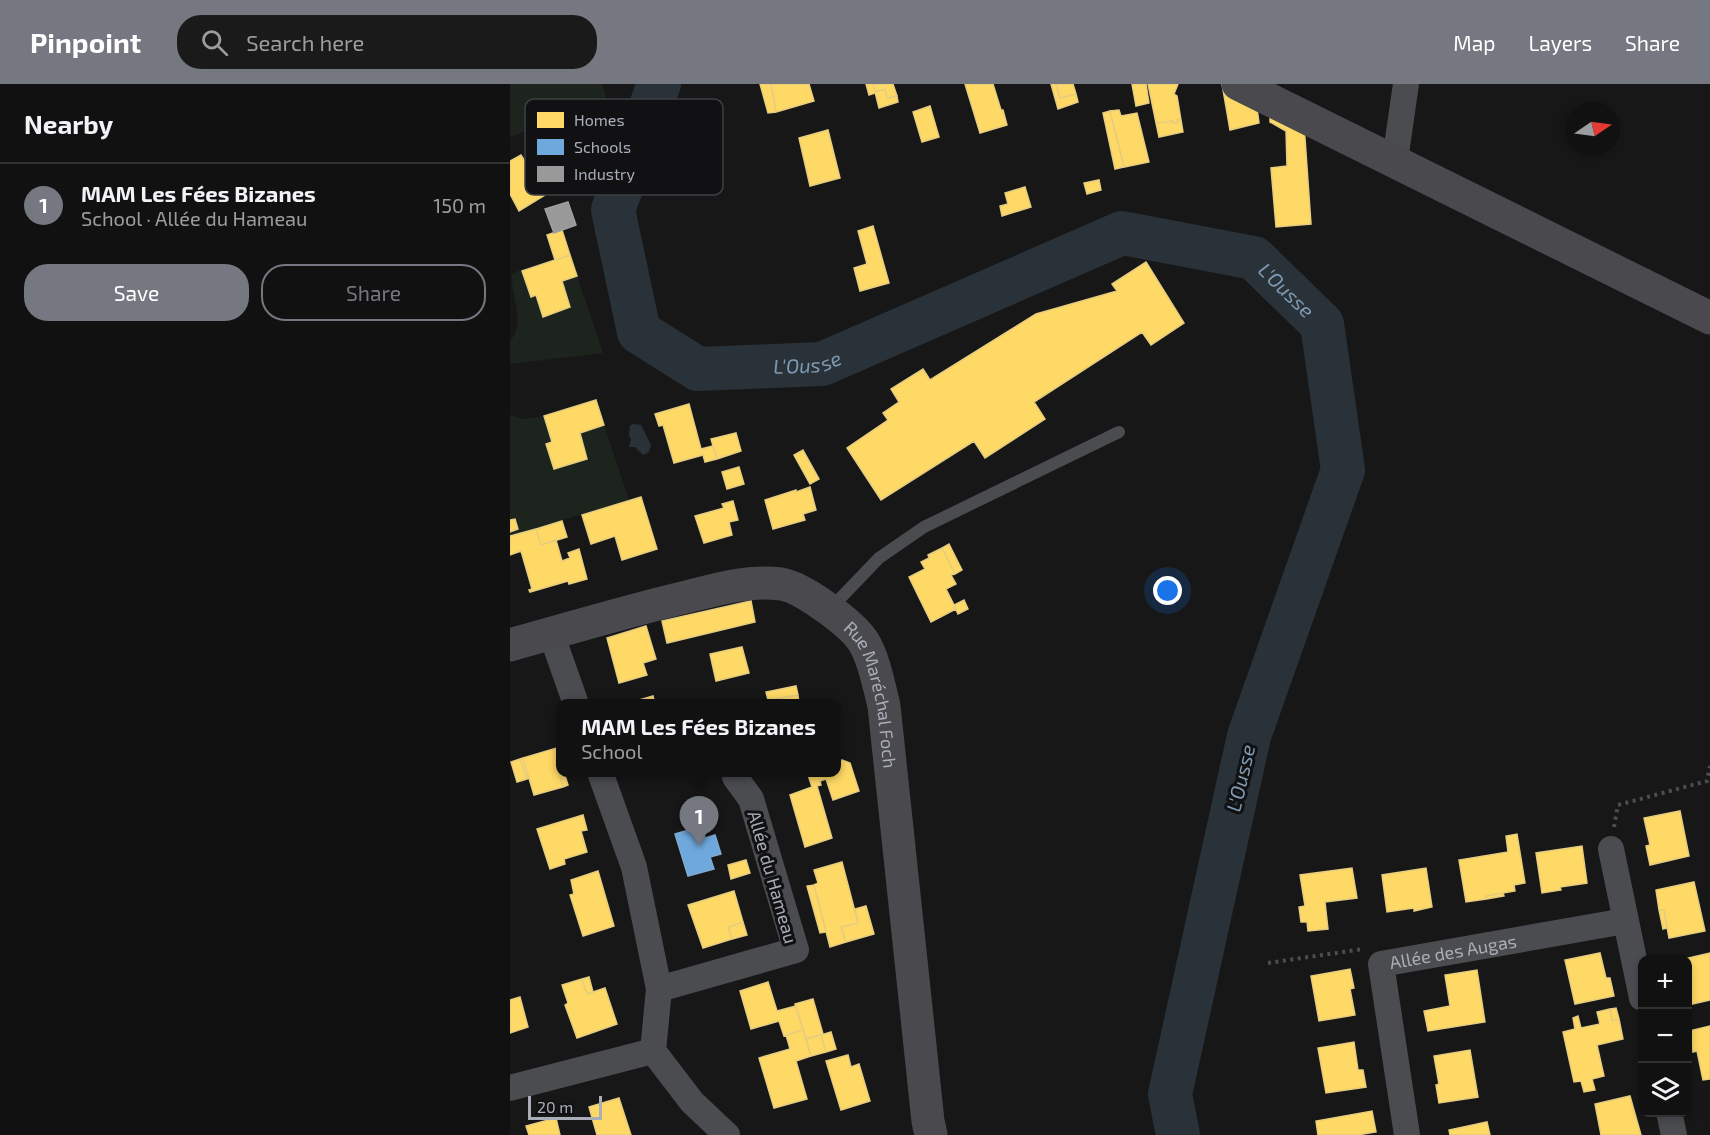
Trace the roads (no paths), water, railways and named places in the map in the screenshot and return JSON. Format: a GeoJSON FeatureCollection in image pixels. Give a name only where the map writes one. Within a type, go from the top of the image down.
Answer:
{"type":"FeatureCollection","features":[{"type":"Feature","properties":{"kind":"street"},"geometry":{"type":"LineString","coordinates":[[1238,84],[1710,318]]}},
{"type":"Feature","properties":{"kind":"street"},"geometry":{"type":"LineString","coordinates":[[1395,160],[1406,84]]}},
{"type":"Feature","properties":{"kind":"street","name":"Rue Maréchal Foch"},"geometry":{"type":"LineString","coordinates":[[510,645],[624,612],[745,583],[784,585],[829,610],[844,621],[863,641],[875,672],[884,706],[929,1128]]}},
{"type":"Feature","properties":{"kind":"street"},"geometry":{"type":"LineString","coordinates":[[551,633],[574,699]]}},
{"type":"Feature","properties":{"kind":"street"},"geometry":{"type":"LineString","coordinates":[[602,777],[634,867],[659,989],[653,1051],[692,1102],[728,1135]]}},
{"type":"Feature","properties":{"kind":"street","name":"Allée du Hameau"},"geometry":{"type":"LineString","coordinates":[[659,989],[796,950],[751,799],[735,777]]}},
{"type":"Feature","properties":{"kind":"street"},"geometry":{"type":"LineString","coordinates":[[1611,849],[1638,980]]}},
{"type":"Feature","properties":{"kind":"street","name":"Allée des Augas"},"geometry":{"type":"LineString","coordinates":[[1407,1135],[1381,964],[1625,921]]}},
{"type":"Feature","properties":{"kind":"street"},"geometry":{"type":"LineString","coordinates":[[510,1088],[653,1051]]}},
{"type":"Feature","properties":{"kind":"street"},"geometry":{"type":"LineString","coordinates":[[1670,1117],[1674,1135]]}},
{"type":"Feature","properties":{"kind":"lane"},"geometry":{"type":"LineString","coordinates":[[829,610],[879,558],[924,526],[1119,432]]}},
{"type":"Feature","properties":{"kind":"waterway","name":"L'Ousse"},"geometry":{"type":"LineString","coordinates":[[654,99],[659,84]]}},
{"type":"Feature","properties":{"kind":"waterway","name":"L'Ousse"},"geometry":{"type":"LineString","coordinates":[[618,195],[613,210],[639,332],[698,369],[822,364],[1122,233],[1254,258],[1322,324],[1343,470],[1249,736],[1170,1094],[1178,1135]]}},
{"type":"Feature","properties":{"kind":"place","name":"MAM Les Fées Bizanes"},"geometry":{"type":"Point","coordinates":[699,846]}}]}
